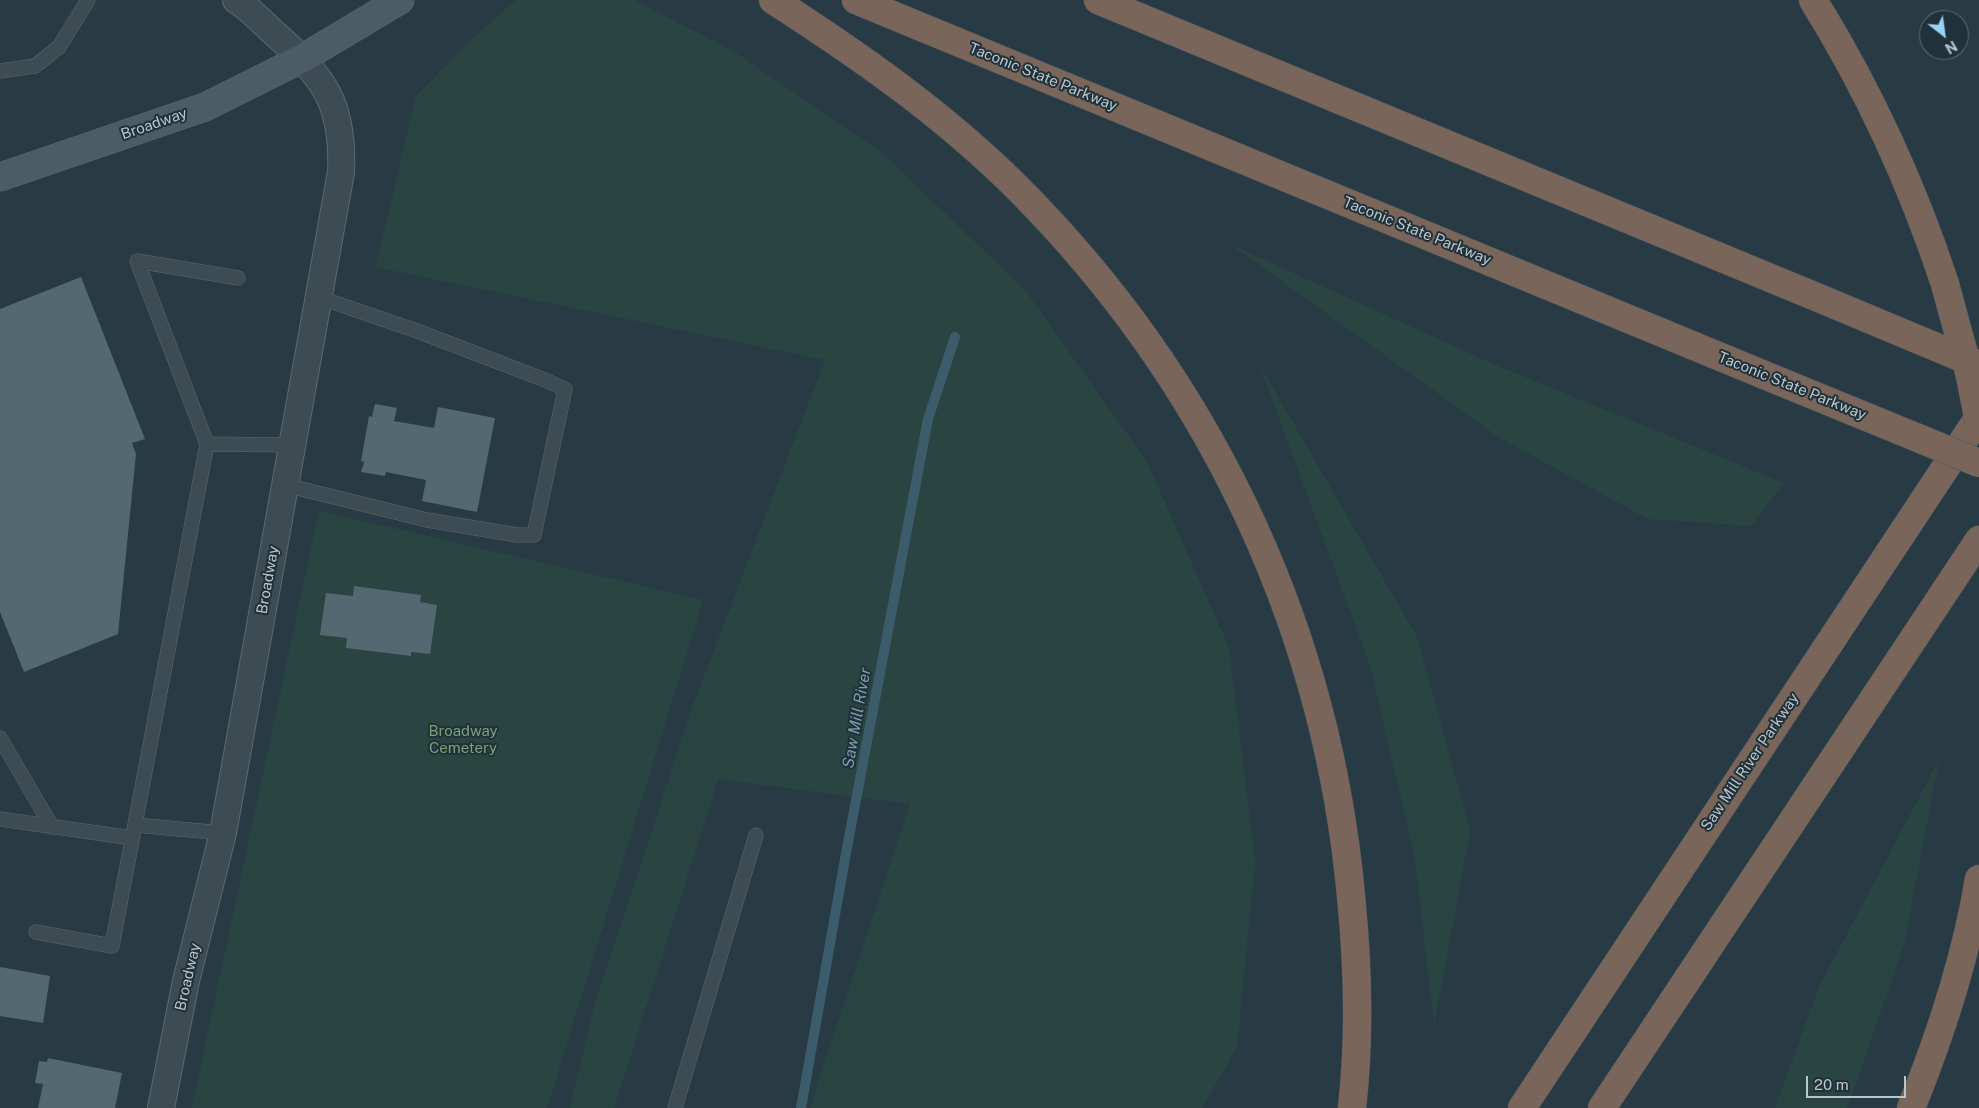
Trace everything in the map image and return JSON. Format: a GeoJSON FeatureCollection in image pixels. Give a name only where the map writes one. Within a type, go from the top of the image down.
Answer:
{"type":"FeatureCollection","features":[{"type":"Feature","properties":{"kind":"highway"},"geometry":{"type":"LineString","coordinates":[[773,0],[844,46],[897,84],[947,124],[1038,208],[1125,310],[1183,393],[1217,452],[1246,508],[1293,623],[1313,685],[1329,746],[1348,859],[1354,928],[1357,976],[1352,1108]]}},
{"type":"Feature","properties":{"kind":"highway","name":"Taconic State Parkway"},"geometry":{"type":"LineString","coordinates":[[856,0],[1979,463]]}},
{"type":"Feature","properties":{"kind":"highway"},"geometry":{"type":"LineString","coordinates":[[1098,0],[1979,365]]}},
{"type":"Feature","properties":{"kind":"highway"},"geometry":{"type":"LineString","coordinates":[[1813,0],[1862,83],[1892,144],[1915,198],[1946,284],[1970,376],[1979,422]]}},
{"type":"Feature","properties":{"kind":"highway","name":"Saw Mill River Parkway"},"geometry":{"type":"LineString","coordinates":[[1522,1108],[1702,833],[1979,417]]}},
{"type":"Feature","properties":{"kind":"highway"},"geometry":{"type":"LineString","coordinates":[[1602,1108],[1979,540]]}},
{"type":"Feature","properties":{"kind":"highway"},"geometry":{"type":"LineString","coordinates":[[1911,1108],[1945,1017],[1963,957],[1979,879]]}},
{"type":"Feature","properties":{"kind":"main road","name":"Broadway"},"geometry":{"type":"LineString","coordinates":[[0,177],[204,107],[303,58],[400,0]]}},
{"type":"Feature","properties":{"kind":"street"},"geometry":{"type":"LineString","coordinates":[[236,0],[303,58]]}},
{"type":"Feature","properties":{"kind":"street","name":"Broadway"},"geometry":{"type":"LineString","coordinates":[[161,1108],[186,981],[223,833],[341,172],[342,149],[340,128],[333,104],[323,85],[303,58]]}},
{"type":"Feature","properties":{"kind":"lane"},"geometry":{"type":"LineString","coordinates":[[0,71],[35,66],[59,47],[88,0]]}},
{"type":"Feature","properties":{"kind":"lane"},"geometry":{"type":"LineString","coordinates":[[36,932],[112,946],[207,444],[138,261],[238,278]]}},
{"type":"Feature","properties":{"kind":"lane"},"geometry":{"type":"LineString","coordinates":[[285,485],[428,520],[517,536],[534,535],[565,389],[417,331],[318,298]]}},
{"type":"Feature","properties":{"kind":"lane"},"geometry":{"type":"LineString","coordinates":[[207,444],[292,445]]}},
{"type":"Feature","properties":{"kind":"lane"},"geometry":{"type":"LineString","coordinates":[[0,738],[52,827]]}},
{"type":"Feature","properties":{"kind":"lane"},"geometry":{"type":"LineString","coordinates":[[0,819],[52,827],[223,833]]}},
{"type":"Feature","properties":{"kind":"lane"},"geometry":{"type":"LineString","coordinates":[[675,1108],[756,835]]}},
{"type":"Feature","properties":{"kind":"green space"},"geometry":{"type":"Polygon","coordinates":[[[516,0],[634,0],[733,51],[880,151],[1025,290],[1147,462],[1229,648],[1255,861],[1237,1047],[1202,1108],[810,1108],[910,804],[718,779],[614,1108],[570,1108],[596,1000],[695,700],[825,360],[376,267],[416,96],[471,40],[516,0]]]}},
{"type":"Feature","properties":{"kind":"green space"},"geometry":{"type":"Polygon","coordinates":[[[1230,244],[1491,363],[1784,483],[1751,526],[1648,519],[1500,438],[1230,244]]]}},
{"type":"Feature","properties":{"kind":"green space"},"geometry":{"type":"Polygon","coordinates":[[[1259,364],[1417,637],[1470,831],[1434,1025],[1415,858],[1370,665],[1259,364]]]}},
{"type":"Feature","properties":{"kind":"green space","name":"Broadway Cemetery"},"geometry":{"type":"Polygon","coordinates":[[[319,511],[703,600],[547,1108],[192,1108],[319,511]]]}},
{"type":"Feature","properties":{"kind":"green space"},"geometry":{"type":"Polygon","coordinates":[[[1939,760],[1904,944],[1849,1104],[1846,1108],[1775,1108],[1819,987],[1939,760]]]}},
{"type":"Feature","properties":{"kind":"building"},"geometry":{"type":"Polygon","coordinates":[[[81,277],[145,439],[132,443],[136,454],[118,634],[24,672],[0,612],[0,309],[81,277]]]}},
{"type":"Feature","properties":{"kind":"building"},"geometry":{"type":"Polygon","coordinates":[[[375,404],[397,408],[394,421],[434,428],[438,407],[495,418],[477,512],[422,501],[426,480],[386,472],[385,476],[361,472],[364,462],[361,461],[369,416],[372,417],[375,404]]]}},
{"type":"Feature","properties":{"kind":"building"},"geometry":{"type":"Polygon","coordinates":[[[354,586],[421,595],[420,602],[437,605],[430,654],[411,652],[411,656],[346,648],[347,638],[320,635],[326,593],[353,596],[354,586]]]}},
{"type":"Feature","properties":{"kind":"building"},"geometry":{"type":"Polygon","coordinates":[[[0,967],[50,976],[43,1023],[0,1016],[0,967]]]}},
{"type":"Feature","properties":{"kind":"building"},"geometry":{"type":"Polygon","coordinates":[[[48,1058],[122,1073],[115,1108],[38,1108],[43,1084],[35,1083],[39,1061],[47,1062],[48,1058]]]}},
{"type":"Feature","properties":{"kind":"waterway","name":"Saw Mill River"},"geometry":{"type":"LineString","coordinates":[[801,1108],[846,853],[928,419],[955,337]]}}]}
